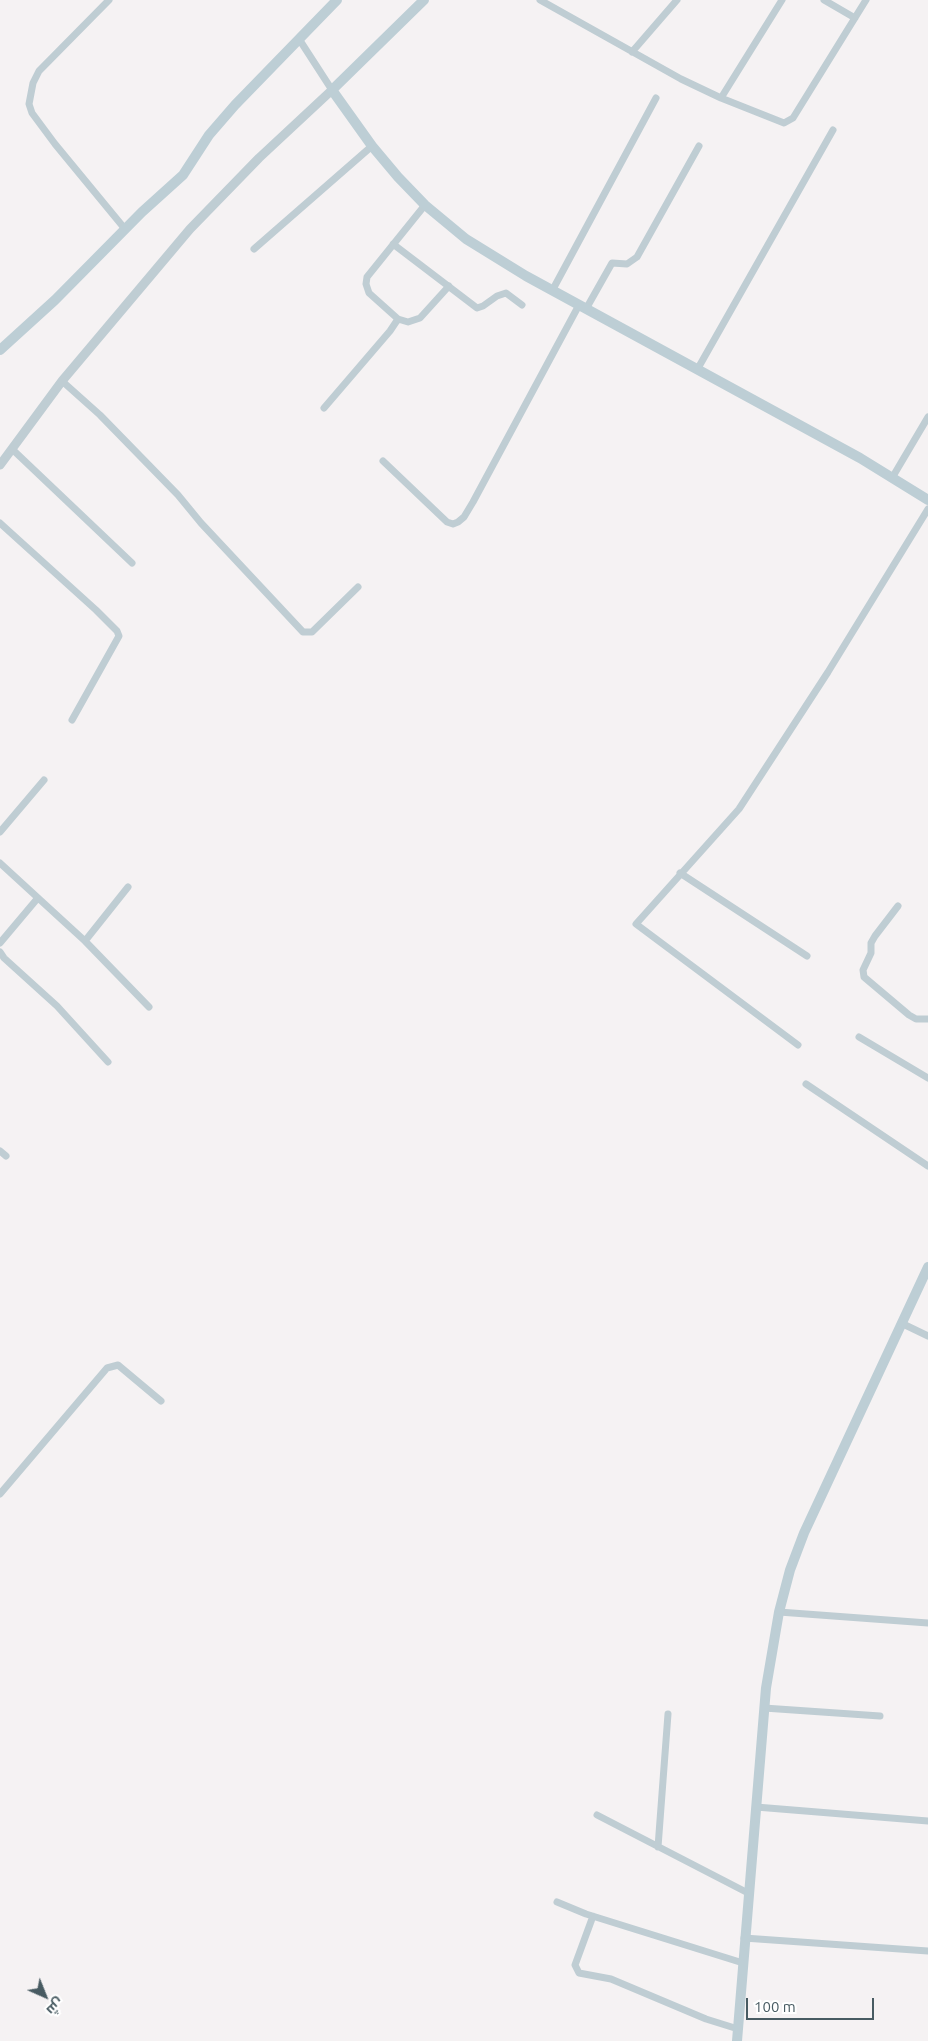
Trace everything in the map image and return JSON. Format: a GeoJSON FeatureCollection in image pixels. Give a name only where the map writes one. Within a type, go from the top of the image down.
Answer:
{"type":"FeatureCollection","features":[{"type":"Feature","properties":{"kind":"main road"},"geometry":{"type":"LineString","coordinates":[[1,347],[61,294],[125,229],[183,175],[209,135],[235,105],[337,0]]}},
{"type":"Feature","properties":{"kind":"main road"},"geometry":{"type":"LineString","coordinates":[[424,0],[332,90],[372,146],[425,206],[466,239],[552,291],[860,458],[928,500]]}},
{"type":"Feature","properties":{"kind":"main road"},"geometry":{"type":"LineString","coordinates":[[737,2041],[768,1665],[779,1612],[790,1570],[804,1533],[928,1267]]}},
{"type":"Feature","properties":{"kind":"street"},"geometry":{"type":"LineString","coordinates":[[109,0],[39,71],[33,83],[29,104],[32,112],[55,144],[125,229]]}},
{"type":"Feature","properties":{"kind":"street"},"geometry":{"type":"LineString","coordinates":[[540,0],[688,82],[721,98],[781,122],[790,121],[866,0]]}},
{"type":"Feature","properties":{"kind":"street"},"geometry":{"type":"LineString","coordinates":[[632,52],[677,0]]}},
{"type":"Feature","properties":{"kind":"street"},"geometry":{"type":"LineString","coordinates":[[721,98],[782,0]]}},
{"type":"Feature","properties":{"kind":"street"},"geometry":{"type":"LineString","coordinates":[[824,0],[855,18]]}},
{"type":"Feature","properties":{"kind":"street"},"geometry":{"type":"LineString","coordinates":[[0,465],[62,380],[190,229],[259,158],[332,90],[299,39]]}},
{"type":"Feature","properties":{"kind":"street"},"geometry":{"type":"LineString","coordinates":[[552,291],[656,98]]}},
{"type":"Feature","properties":{"kind":"street"},"geometry":{"type":"LineString","coordinates":[[697,370],[833,130]]}},
{"type":"Feature","properties":{"kind":"street"},"geometry":{"type":"LineString","coordinates":[[254,249],[372,146]]}},
{"type":"Feature","properties":{"kind":"street"},"geometry":{"type":"LineString","coordinates":[[383,461],[447,522],[453,524],[464,517],[583,307],[612,263],[627,264],[637,257],[699,146]]}},
{"type":"Feature","properties":{"kind":"street"},"geometry":{"type":"LineString","coordinates":[[425,206],[372,270],[366,284],[369,293],[398,319],[408,322],[420,318],[450,286]]}},
{"type":"Feature","properties":{"kind":"street"},"geometry":{"type":"LineString","coordinates":[[393,244],[477,308],[506,293],[522,304]]}},
{"type":"Feature","properties":{"kind":"street"},"geometry":{"type":"LineString","coordinates":[[324,408],[390,331],[398,319]]}},
{"type":"Feature","properties":{"kind":"street"},"geometry":{"type":"LineString","coordinates":[[62,380],[100,415],[178,495],[201,523],[303,632],[312,632],[358,587]]}},
{"type":"Feature","properties":{"kind":"street"},"geometry":{"type":"LineString","coordinates":[[892,478],[928,417]]}},
{"type":"Feature","properties":{"kind":"street"},"geometry":{"type":"LineString","coordinates":[[12,449],[132,563]]}},
{"type":"Feature","properties":{"kind":"street"},"geometry":{"type":"LineString","coordinates":[[798,1045],[636,924],[680,873],[709,844],[744,800],[818,688],[928,509]]}},
{"type":"Feature","properties":{"kind":"street"},"geometry":{"type":"LineString","coordinates":[[0,523],[117,631],[119,636],[72,720]]}},
{"type":"Feature","properties":{"kind":"street"},"geometry":{"type":"LineString","coordinates":[[0,832],[44,780]]}},
{"type":"Feature","properties":{"kind":"street"},"geometry":{"type":"LineString","coordinates":[[0,863],[37,899],[85,941],[149,1007]]}},
{"type":"Feature","properties":{"kind":"street"},"geometry":{"type":"LineString","coordinates":[[680,873],[807,956]]}},
{"type":"Feature","properties":{"kind":"street"},"geometry":{"type":"LineString","coordinates":[[85,941],[128,887]]}},
{"type":"Feature","properties":{"kind":"street"},"geometry":{"type":"LineString","coordinates":[[0,943],[37,899]]}},
{"type":"Feature","properties":{"kind":"street"},"geometry":{"type":"LineString","coordinates":[[898,906],[871,943],[872,953],[863,970],[864,977],[909,1016],[916,1019],[928,1018]]}},
{"type":"Feature","properties":{"kind":"street"},"geometry":{"type":"LineString","coordinates":[[0,952],[4,958],[57,1006],[108,1062]]}},
{"type":"Feature","properties":{"kind":"street"},"geometry":{"type":"LineString","coordinates":[[859,1037],[928,1078]]}},
{"type":"Feature","properties":{"kind":"street"},"geometry":{"type":"LineString","coordinates":[[806,1084],[928,1166]]}},
{"type":"Feature","properties":{"kind":"street"},"geometry":{"type":"LineString","coordinates":[[0,1151],[6,1156]]}},
{"type":"Feature","properties":{"kind":"street"},"geometry":{"type":"LineString","coordinates":[[902,1323],[928,1336]]}},
{"type":"Feature","properties":{"kind":"street"},"geometry":{"type":"LineString","coordinates":[[0,1494],[107,1368],[118,1365],[162,1401]]}},
{"type":"Feature","properties":{"kind":"street"},"geometry":{"type":"LineString","coordinates":[[779,1612],[928,1623]]}},
{"type":"Feature","properties":{"kind":"street"},"geometry":{"type":"LineString","coordinates":[[764,1708],[880,1716]]}},
{"type":"Feature","properties":{"kind":"street"},"geometry":{"type":"LineString","coordinates":[[658,1847],[668,1714]]}},
{"type":"Feature","properties":{"kind":"street"},"geometry":{"type":"LineString","coordinates":[[756,1807],[928,1821]]}},
{"type":"Feature","properties":{"kind":"street"},"geometry":{"type":"LineString","coordinates":[[597,1815],[748,1894]]}},
{"type":"Feature","properties":{"kind":"street"},"geometry":{"type":"LineString","coordinates":[[557,1902],[593,1916],[743,1963]]}},
{"type":"Feature","properties":{"kind":"street"},"geometry":{"type":"LineString","coordinates":[[593,1916],[575,1965],[579,1973],[611,1980],[706,2019],[738,2029]]}},
{"type":"Feature","properties":{"kind":"street"},"geometry":{"type":"LineString","coordinates":[[744,1938],[928,1950]]}}]}
